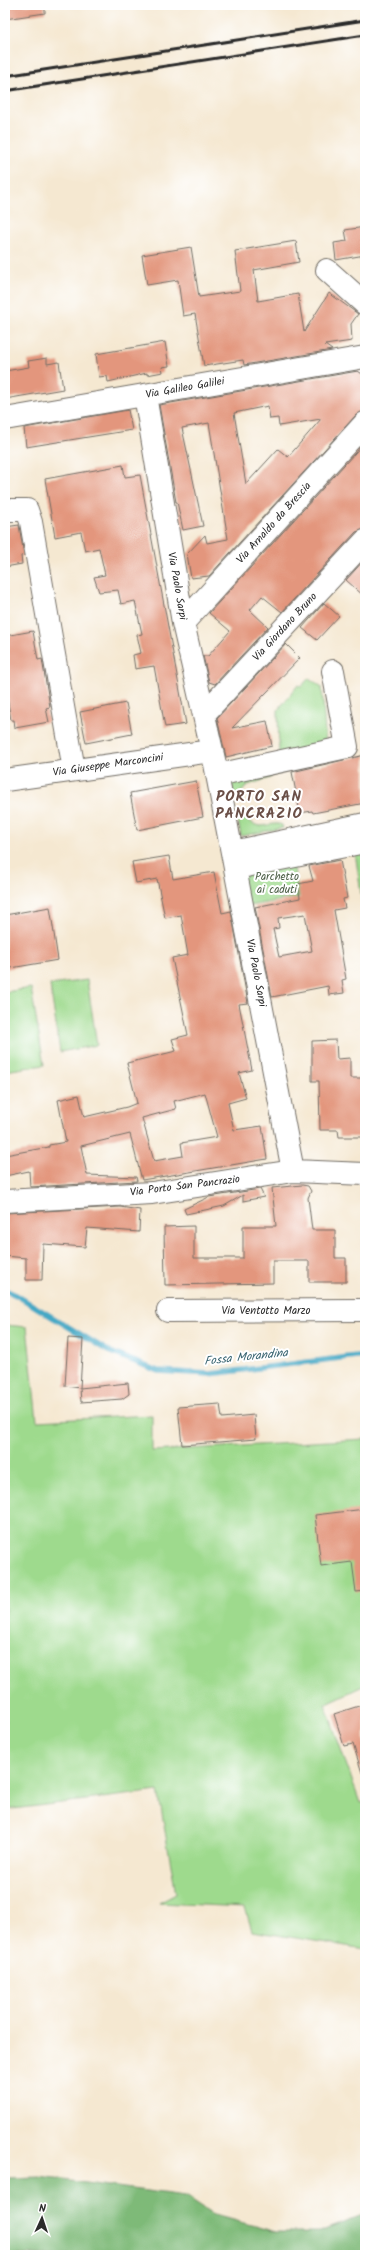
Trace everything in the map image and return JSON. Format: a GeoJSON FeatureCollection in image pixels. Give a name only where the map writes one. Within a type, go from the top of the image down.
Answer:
{"type":"FeatureCollection","features":[{"type":"Feature","properties":{"kind":"street"},"geometry":{"type":"LineString","coordinates":[[327,270],[365,304]]}},
{"type":"Feature","properties":{"kind":"street","name":"Via Galileo Galilei"},"geometry":{"type":"LineString","coordinates":[[5,419],[365,357]]}},
{"type":"Feature","properties":{"kind":"street","name":"Via Paolo Sarpi"},"geometry":{"type":"LineString","coordinates":[[145,395],[183,623],[205,713],[293,1171]]}},
{"type":"Feature","properties":{"kind":"street","name":"Via Arnaldo da Brescia"},"geometry":{"type":"LineString","coordinates":[[183,623],[365,423]]}},
{"type":"Feature","properties":{"kind":"street"},"geometry":{"type":"LineString","coordinates":[[5,510],[27,510],[31,522],[74,770]]}},
{"type":"Feature","properties":{"kind":"street","name":"Via Giordano Bruno"},"geometry":{"type":"LineString","coordinates":[[205,713],[365,541]]}},
{"type":"Feature","properties":{"kind":"street"},"geometry":{"type":"LineString","coordinates":[[217,775],[347,747],[333,671]]}},
{"type":"Feature","properties":{"kind":"street","name":"Via Giuseppe Marconcini"},"geometry":{"type":"LineString","coordinates":[[5,780],[212,751]]}},
{"type":"Feature","properties":{"kind":"street"},"geometry":{"type":"LineString","coordinates":[[234,860],[365,824]]}},
{"type":"Feature","properties":{"kind":"street"},"geometry":{"type":"LineString","coordinates":[[234,860],[365,842]]}},
{"type":"Feature","properties":{"kind":"street","name":"Via Porto San Pancrazio"},"geometry":{"type":"LineString","coordinates":[[5,1201],[152,1193],[293,1171],[365,1174]]}},
{"type":"Feature","properties":{"kind":"street","name":"Via Ventotto Marzo"},"geometry":{"type":"LineString","coordinates":[[168,1311],[365,1310]]}},
{"type":"Feature","properties":{"kind":"green space"},"geometry":{"type":"Polygon","coordinates":[[[309,678],[322,687],[326,749],[279,761],[278,710],[298,685],[301,687],[309,678]]]}},
{"type":"Feature","properties":{"kind":"green space"},"geometry":{"type":"Polygon","coordinates":[[[273,774],[270,778],[248,785],[234,800],[231,780],[273,774]]]}},
{"type":"Feature","properties":{"kind":"green space"},"geometry":{"type":"Polygon","coordinates":[[[237,816],[243,817],[260,826],[277,824],[282,825],[283,828],[241,836],[237,816]]]}},
{"type":"Feature","properties":{"kind":"green space"},"geometry":{"type":"Polygon","coordinates":[[[365,850],[365,921],[355,852],[365,850]]]}},
{"type":"Feature","properties":{"kind":"green space","name":"Parchetto ai caduti"},"geometry":{"type":"Polygon","coordinates":[[[293,863],[299,897],[243,907],[237,873],[293,863]]]}},
{"type":"Feature","properties":{"kind":"green space"},"geometry":{"type":"Polygon","coordinates":[[[87,980],[97,1045],[60,1052],[50,985],[87,980]]]}},
{"type":"Feature","properties":{"kind":"green space"},"geometry":{"type":"Polygon","coordinates":[[[31,988],[44,1065],[5,1071],[5,992],[31,988]]]}},
{"type":"Feature","properties":{"kind":"green space"},"geometry":{"type":"Polygon","coordinates":[[[5,1325],[27,1327],[37,1421],[152,1415],[152,1451],[365,1439],[365,1685],[325,1704],[360,1803],[365,1802],[365,1949],[252,1931],[245,1907],[159,1903],[176,1894],[158,1791],[5,1810],[5,1325]]]}},
{"type":"Feature","properties":{"kind":"green space"},"geometry":{"type":"Polygon","coordinates":[[[41,2177],[185,2196],[212,2214],[276,2232],[320,2232],[365,2215],[365,2255],[5,2255],[5,2178],[41,2177]]]}},
{"type":"Feature","properties":{"kind":"building"},"geometry":{"type":"Polygon","coordinates":[[[5,5],[45,5],[45,13],[5,19],[5,5]]]}},
{"type":"Feature","properties":{"kind":"building"},"geometry":{"type":"Polygon","coordinates":[[[365,227],[365,255],[336,260],[334,243],[347,241],[345,230],[365,227]]]}},
{"type":"Feature","properties":{"kind":"building"},"geometry":{"type":"Polygon","coordinates":[[[296,241],[299,262],[254,270],[258,301],[298,294],[304,332],[329,293],[358,314],[351,324],[352,341],[325,345],[332,350],[244,365],[243,360],[204,366],[195,314],[183,316],[178,280],[147,285],[142,255],[191,247],[199,297],[240,291],[235,251],[296,241]]]}},
{"type":"Feature","properties":{"kind":"building"},"geometry":{"type":"Polygon","coordinates":[[[165,342],[169,366],[162,367],[163,372],[147,375],[147,373],[108,382],[107,376],[99,377],[96,354],[165,342]]]}},
{"type":"Feature","properties":{"kind":"building"},"geometry":{"type":"Polygon","coordinates":[[[47,358],[47,364],[59,362],[63,389],[5,399],[5,371],[29,367],[28,361],[47,358]]]}},
{"type":"Feature","properties":{"kind":"building"},"geometry":{"type":"Polygon","coordinates":[[[358,371],[365,376],[365,411],[356,415],[209,576],[191,578],[187,554],[205,535],[207,543],[228,539],[209,423],[182,428],[203,526],[183,530],[176,502],[159,405],[358,371]],[[268,406],[234,413],[246,484],[278,449],[288,457],[321,419],[279,426],[278,418],[270,419],[268,406]]]}},
{"type":"Feature","properties":{"kind":"building"},"geometry":{"type":"Polygon","coordinates":[[[128,410],[132,430],[26,447],[24,428],[128,410]]]}},
{"type":"Feature","properties":{"kind":"building"},"geometry":{"type":"Polygon","coordinates":[[[365,442],[365,529],[356,532],[282,612],[262,596],[250,610],[268,627],[215,684],[209,682],[203,656],[208,656],[230,631],[209,613],[365,442]]]}},
{"type":"Feature","properties":{"kind":"building"},"geometry":{"type":"Polygon","coordinates":[[[123,465],[125,477],[140,475],[186,724],[165,727],[154,666],[135,669],[133,655],[141,653],[137,635],[142,634],[135,601],[121,604],[118,590],[99,592],[94,577],[105,575],[99,548],[85,551],[81,532],[55,537],[45,479],[123,465]]]}},
{"type":"Feature","properties":{"kind":"building"},"geometry":{"type":"Polygon","coordinates":[[[19,525],[24,555],[21,556],[22,564],[5,567],[5,527],[19,525]]]}},
{"type":"Feature","properties":{"kind":"building"},"geometry":{"type":"Polygon","coordinates":[[[365,559],[365,597],[346,580],[365,559]]]}},
{"type":"Feature","properties":{"kind":"building"},"geometry":{"type":"Polygon","coordinates":[[[324,603],[339,616],[317,640],[302,628],[324,603]]]}},
{"type":"Feature","properties":{"kind":"building"},"geometry":{"type":"Polygon","coordinates":[[[33,631],[38,660],[42,659],[50,707],[46,708],[49,722],[15,728],[14,720],[11,720],[5,686],[5,636],[33,631]]]}},
{"type":"Feature","properties":{"kind":"building"},"geometry":{"type":"Polygon","coordinates":[[[286,644],[300,658],[232,728],[267,721],[272,746],[226,757],[217,718],[286,644]]]}},
{"type":"Feature","properties":{"kind":"building"},"geometry":{"type":"Polygon","coordinates":[[[126,703],[132,734],[86,743],[80,712],[126,703]]]}},
{"type":"Feature","properties":{"kind":"building"},"geometry":{"type":"Polygon","coordinates":[[[365,755],[365,803],[313,813],[312,811],[300,813],[292,772],[365,755]]]}},
{"type":"Feature","properties":{"kind":"building"},"geometry":{"type":"Polygon","coordinates":[[[196,781],[203,817],[137,830],[130,793],[196,781]]]}},
{"type":"Feature","properties":{"kind":"building"},"geometry":{"type":"Polygon","coordinates":[[[169,856],[173,879],[214,872],[222,913],[231,911],[248,1003],[239,1004],[252,1070],[239,1073],[246,1098],[228,1103],[234,1130],[262,1126],[267,1159],[142,1180],[130,1134],[81,1146],[87,1175],[136,1177],[137,1181],[30,1187],[29,1171],[5,1176],[5,1155],[49,1147],[49,1145],[66,1142],[58,1100],[79,1095],[84,1117],[127,1107],[137,1103],[127,1063],[176,1051],[172,1039],[188,1035],[172,958],[188,955],[181,915],[165,918],[157,879],[136,883],[132,862],[169,856]],[[205,1093],[174,1101],[176,1109],[142,1118],[154,1161],[183,1156],[181,1143],[217,1137],[205,1093]]]}},
{"type":"Feature","properties":{"kind":"building"},"geometry":{"type":"Polygon","coordinates":[[[340,860],[347,898],[343,899],[345,908],[334,910],[346,979],[342,980],[344,993],[329,995],[328,986],[272,997],[255,907],[300,898],[298,884],[313,881],[309,866],[340,860]],[[305,914],[278,918],[279,928],[273,929],[279,957],[312,951],[305,914]]]}},
{"type":"Feature","properties":{"kind":"building"},"geometry":{"type":"Polygon","coordinates":[[[50,907],[58,960],[5,969],[5,915],[50,907]]]}},
{"type":"Feature","properties":{"kind":"building"},"geometry":{"type":"Polygon","coordinates":[[[336,1040],[337,1059],[350,1058],[350,1078],[365,1078],[365,1137],[339,1137],[338,1130],[320,1130],[319,1081],[312,1081],[312,1041],[336,1040]]]}},
{"type":"Feature","properties":{"kind":"building"},"geometry":{"type":"Polygon","coordinates":[[[302,1185],[308,1186],[311,1191],[308,1198],[312,1230],[335,1230],[335,1258],[346,1258],[346,1282],[309,1282],[309,1261],[273,1261],[273,1283],[165,1285],[164,1227],[194,1226],[194,1258],[243,1258],[243,1226],[276,1226],[272,1188],[302,1185]]]}},
{"type":"Feature","properties":{"kind":"building"},"geometry":{"type":"Polygon","coordinates":[[[260,1189],[264,1197],[243,1201],[243,1195],[224,1206],[186,1214],[184,1209],[209,1197],[260,1189]]]}},
{"type":"Feature","properties":{"kind":"building"},"geometry":{"type":"Polygon","coordinates":[[[120,1207],[140,1210],[139,1232],[87,1228],[85,1247],[43,1244],[42,1280],[26,1280],[26,1258],[5,1256],[5,1213],[120,1207]]]}},
{"type":"Feature","properties":{"kind":"building"},"geometry":{"type":"Polygon","coordinates":[[[68,1338],[83,1339],[80,1388],[65,1386],[68,1338]]]}},
{"type":"Feature","properties":{"kind":"building"},"geometry":{"type":"Polygon","coordinates":[[[128,1383],[129,1394],[122,1399],[81,1402],[80,1388],[128,1383]]]}},
{"type":"Feature","properties":{"kind":"building"},"geometry":{"type":"Polygon","coordinates":[[[220,1404],[222,1418],[254,1415],[256,1439],[182,1445],[178,1407],[220,1404]]]}},
{"type":"Feature","properties":{"kind":"building"},"geometry":{"type":"Polygon","coordinates":[[[365,1509],[365,1591],[356,1592],[352,1562],[321,1566],[315,1515],[365,1509]]]}},
{"type":"Feature","properties":{"kind":"building"},"geometry":{"type":"Polygon","coordinates":[[[365,1704],[365,1772],[362,1773],[353,1744],[344,1746],[334,1714],[365,1704]]]}},
{"type":"Feature","properties":{"kind":"waterway","name":"Fossa Morandina"},"geometry":{"type":"LineString","coordinates":[[5,1290],[16,1295],[108,1351],[158,1371],[210,1374],[365,1355]]}},
{"type":"Feature","properties":{"kind":"railway"},"geometry":{"type":"LineString","coordinates":[[5,76],[365,20]]}},
{"type":"Feature","properties":{"kind":"railway"},"geometry":{"type":"LineString","coordinates":[[5,91],[365,35]]}},
{"type":"Feature","properties":{"kind":"district","name":"PORTO SAN PANCRAZIO"},"geometry":{"type":"Point","coordinates":[259,806]}}]}
